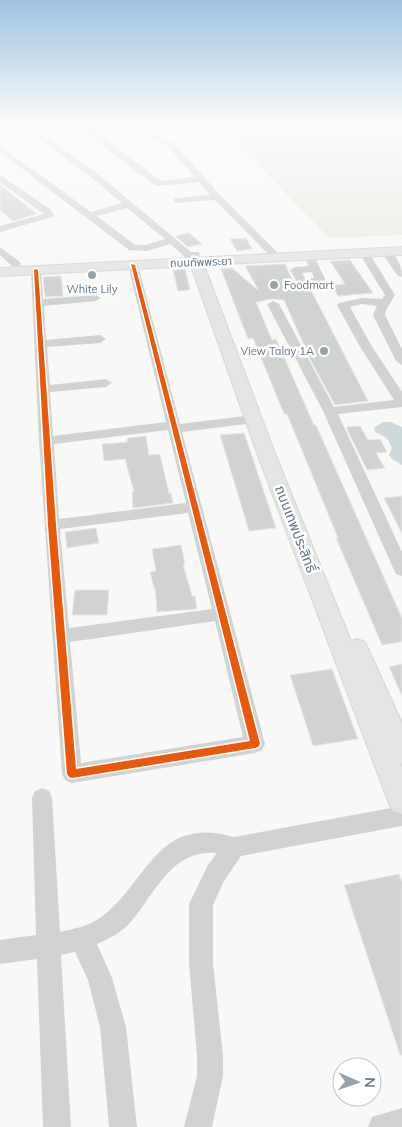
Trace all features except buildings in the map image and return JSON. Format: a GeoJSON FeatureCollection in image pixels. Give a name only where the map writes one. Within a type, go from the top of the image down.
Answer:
{"type":"FeatureCollection","features":[{"type":"Feature","properties":{"kind":"main road","name":"ถนนทัพพระยา"},"geometry":{"type":"LineString","coordinates":[[0,265],[198,257],[402,244]]}},
{"type":"Feature","properties":{"kind":"main road","name":"ถนนทัพพระยา"},"geometry":{"type":"LineString","coordinates":[[0,272],[134,265],[198,257],[309,256],[402,251]]}},
{"type":"Feature","properties":{"kind":"main road","name":"ถนนเทพประสิทธิ์"},"geometry":{"type":"LineString","coordinates":[[198,257],[254,419],[402,801]]}},
{"type":"Feature","properties":{"kind":"main road","name":"ถนนเทพประสิทธิ์"},"geometry":{"type":"LineString","coordinates":[[198,257],[357,648],[402,752]]}},
{"type":"Feature","properties":{"kind":"street"},"geometry":{"type":"LineString","coordinates":[[1,179],[49,214],[45,218],[1,228]]}},
{"type":"Feature","properties":{"kind":"street"},"geometry":{"type":"LineString","coordinates":[[41,179],[133,248],[147,248],[173,240]]}},
{"type":"Feature","properties":{"kind":"street"},"geometry":{"type":"LineString","coordinates":[[98,179],[173,240],[198,257]]}},
{"type":"Feature","properties":{"kind":"street"},"geometry":{"type":"LineString","coordinates":[[152,179],[159,184],[202,180],[272,252]]}},
{"type":"Feature","properties":{"kind":"street"},"geometry":{"type":"LineString","coordinates":[[177,201],[217,197]]}},
{"type":"Feature","properties":{"kind":"street"},"geometry":{"type":"LineString","coordinates":[[90,215],[130,204]]}},
{"type":"Feature","properties":{"kind":"street"},"geometry":{"type":"LineString","coordinates":[[0,250],[16,264]]}},
{"type":"Feature","properties":{"kind":"street"},"geometry":{"type":"LineString","coordinates":[[386,252],[402,274]]}},
{"type":"Feature","properties":{"kind":"street"},"geometry":{"type":"LineString","coordinates":[[364,253],[390,295],[379,315],[402,361]]}},
{"type":"Feature","properties":{"kind":"street"},"geometry":{"type":"LineString","coordinates":[[309,256],[315,269]]}},
{"type":"Feature","properties":{"kind":"street"},"geometry":{"type":"LineString","coordinates":[[36,270],[42,389],[72,774],[255,744],[220,614],[134,265]]}},
{"type":"Feature","properties":{"kind":"street"},"geometry":{"type":"LineString","coordinates":[[38,303],[96,298]]}},
{"type":"Feature","properties":{"kind":"street"},"geometry":{"type":"LineString","coordinates":[[330,411],[402,402],[365,345],[343,305],[362,301],[384,303]]}},
{"type":"Feature","properties":{"kind":"street"},"geometry":{"type":"LineString","coordinates":[[273,304],[330,411],[402,570]]}},
{"type":"Feature","properties":{"kind":"street"},"geometry":{"type":"LineString","coordinates":[[41,344],[100,339]]}},
{"type":"Feature","properties":{"kind":"street"},"geometry":{"type":"LineString","coordinates":[[365,345],[393,345]]}},
{"type":"Feature","properties":{"kind":"street"},"geometry":{"type":"LineString","coordinates":[[42,389],[106,383]]}},
{"type":"Feature","properties":{"kind":"street"},"geometry":{"type":"LineString","coordinates":[[46,441],[254,419]]}},
{"type":"Feature","properties":{"kind":"street"},"geometry":{"type":"LineString","coordinates":[[52,525],[195,507]]}},
{"type":"Feature","properties":{"kind":"street"},"geometry":{"type":"LineString","coordinates":[[61,636],[220,614]]}},
{"type":"Feature","properties":{"kind":"street"},"geometry":{"type":"LineString","coordinates":[[42,798],[57,1127]]}},
{"type":"Feature","properties":{"kind":"street"},"geometry":{"type":"LineString","coordinates":[[0,952],[81,938],[106,927],[124,912],[158,867],[177,850],[198,843],[212,842],[234,847],[402,816]]}},
{"type":"Feature","properties":{"kind":"street"},"geometry":{"type":"LineString","coordinates":[[198,1127],[210,1076],[210,1056],[201,963],[201,904],[216,874],[234,847]]}},
{"type":"Feature","properties":{"kind":"street"},"geometry":{"type":"LineString","coordinates":[[81,938],[100,978],[114,1027],[123,1127]]}},
{"type":"Feature","properties":{"kind":"street"},"geometry":{"type":"LineString","coordinates":[[382,1127],[402,1122]]}},
{"type":"Feature","properties":{"kind":"shaded area"},"geometry":{"type":"Polygon","coordinates":[[[271,179],[402,179],[402,235],[329,238],[271,179]]]}},
{"type":"Feature","properties":{"kind":"shaded area"},"geometry":{"type":"Polygon","coordinates":[[[383,422],[390,422],[402,427],[402,465],[393,460],[389,455],[392,448],[387,438],[375,432],[374,428],[383,422]]]}},
{"type":"Feature","properties":{"kind":"cycle path"},"geometry":{"type":"LineString","coordinates":[[36,270],[52,525],[72,774],[255,744],[133,265]]}},
{"type":"Feature","properties":{"kind":"place","name":"White Lily"},"geometry":{"type":"Point","coordinates":[92,275]}},
{"type":"Feature","properties":{"kind":"place","name":"Foodmart"},"geometry":{"type":"Point","coordinates":[274,285]}},
{"type":"Feature","properties":{"kind":"place","name":"View Talay 1A"},"geometry":{"type":"Point","coordinates":[324,351]}}]}
